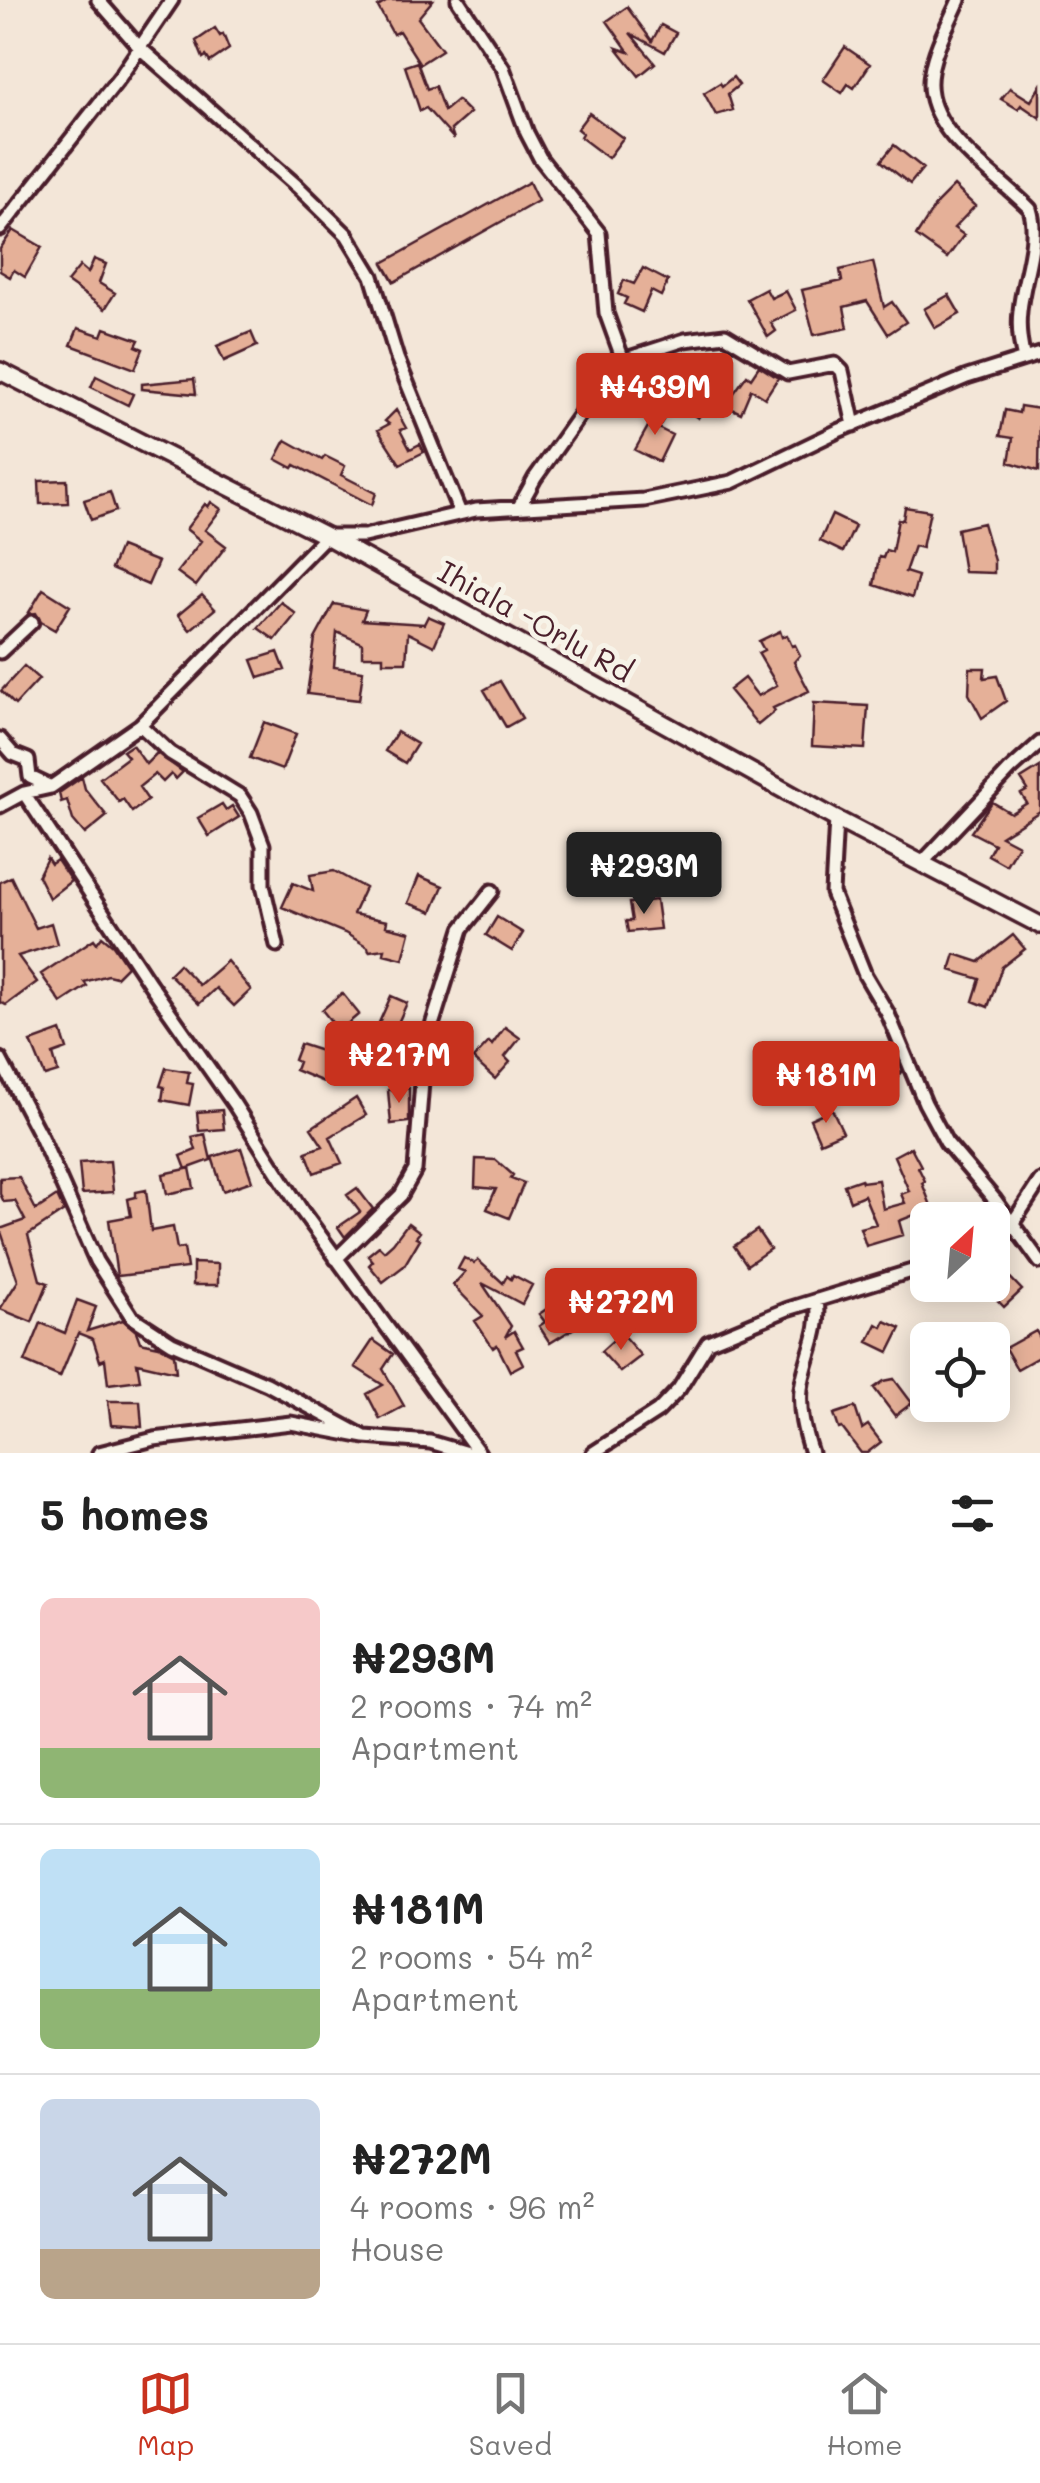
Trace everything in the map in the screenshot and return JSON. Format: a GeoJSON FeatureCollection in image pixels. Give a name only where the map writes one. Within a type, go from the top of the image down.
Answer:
{"type":"FeatureCollection","features":[{"type":"Feature","properties":{"kind":"main road","name":"Ihiala -Orlu Rd"},"geometry":{"type":"LineString","coordinates":[[0,370],[326,536],[836,820],[1040,925]]}},
{"type":"Feature","properties":{"kind":"street"},"geometry":{"type":"LineString","coordinates":[[98,0],[140,48],[348,235],[372,276],[397,358],[460,514]]}},
{"type":"Feature","properties":{"kind":"street"},"geometry":{"type":"LineString","coordinates":[[0,229],[140,48],[172,0]]}},
{"type":"Feature","properties":{"kind":"street"},"geometry":{"type":"LineString","coordinates":[[458,0],[503,68],[540,158],[598,233],[606,312],[623,360],[619,376],[584,409],[534,478],[520,507]]}},
{"type":"Feature","properties":{"kind":"street"},"geometry":{"type":"LineString","coordinates":[[959,0],[930,72],[932,108],[947,131],[1030,209],[1037,224],[1020,310],[1019,336],[1024,359]]}},
{"type":"Feature","properties":{"kind":"street"},"geometry":{"type":"LineString","coordinates":[[623,360],[685,340],[725,335],[788,373],[835,364],[842,371],[854,425]]}},
{"type":"Feature","properties":{"kind":"street"},"geometry":{"type":"LineString","coordinates":[[0,806],[24,794],[52,787],[140,725],[326,536],[364,536],[460,514],[520,507],[620,504],[732,482],[966,378],[1040,354]]}},
{"type":"Feature","properties":{"kind":"street"},"geometry":{"type":"LineString","coordinates":[[0,652],[32,622]]}},
{"type":"Feature","properties":{"kind":"street"},"geometry":{"type":"LineString","coordinates":[[140,725],[170,753],[240,796],[251,813],[264,845],[263,885],[276,945]]}},
{"type":"Feature","properties":{"kind":"street"},"geometry":{"type":"LineString","coordinates":[[0,739],[13,754],[28,760],[30,777],[52,787]]}},
{"type":"Feature","properties":{"kind":"street"},"geometry":{"type":"LineString","coordinates":[[922,862],[1040,744]]}},
{"type":"Feature","properties":{"kind":"street"},"geometry":{"type":"LineString","coordinates":[[24,794],[336,1259],[479,1453]]}},
{"type":"Feature","properties":{"kind":"street"},"geometry":{"type":"LineString","coordinates":[[836,820],[832,893],[864,975],[888,1014],[925,1103],[946,1142],[1040,1262]]}},
{"type":"Feature","properties":{"kind":"street"},"geometry":{"type":"LineString","coordinates":[[336,1259],[401,1196],[415,1170],[424,1058],[433,1022],[462,929],[492,891]]}},
{"type":"Feature","properties":{"kind":"street"},"geometry":{"type":"LineString","coordinates":[[0,1059],[41,1137],[96,1261],[132,1317],[172,1343],[267,1384],[365,1437]]}},
{"type":"Feature","properties":{"kind":"street"},"geometry":{"type":"LineString","coordinates":[[1012,1224],[1040,1181]]}},
{"type":"Feature","properties":{"kind":"street"},"geometry":{"type":"LineString","coordinates":[[593,1453],[658,1411],[679,1389],[708,1342],[817,1300],[910,1272]]}},
{"type":"Feature","properties":{"kind":"street"},"geometry":{"type":"LineString","coordinates":[[812,1453],[800,1420],[802,1388],[820,1318],[817,1300]]}},
{"type":"Feature","properties":{"kind":"street"},"geometry":{"type":"LineString","coordinates":[[99,1453],[154,1439],[291,1423],[365,1437],[430,1442],[467,1453]]}},
{"type":"Feature","properties":{"kind":"building"},"geometry":{"type":"Polygon","coordinates":[[[389,0],[433,0],[418,18],[442,50],[420,64],[399,31],[393,34],[378,7],[389,0]]]}},
{"type":"Feature","properties":{"kind":"building"},"geometry":{"type":"Polygon","coordinates":[[[627,7],[652,41],[661,25],[676,33],[665,52],[630,33],[655,63],[639,76],[617,48],[629,52],[607,21],[627,7]]]}},
{"type":"Feature","properties":{"kind":"building"},"geometry":{"type":"Polygon","coordinates":[[[215,28],[220,36],[223,34],[229,49],[210,62],[206,56],[203,58],[196,41],[215,28]]]}},
{"type":"Feature","properties":{"kind":"building"},"geometry":{"type":"Polygon","coordinates":[[[845,47],[870,64],[854,88],[848,84],[842,93],[823,80],[845,47]]]}},
{"type":"Feature","properties":{"kind":"building"},"geometry":{"type":"Polygon","coordinates":[[[417,62],[427,89],[435,86],[444,111],[457,100],[470,113],[451,130],[454,139],[426,108],[420,111],[405,66],[417,62]]]}},
{"type":"Feature","properties":{"kind":"building"},"geometry":{"type":"Polygon","coordinates":[[[733,77],[739,85],[728,94],[733,110],[716,115],[704,93],[733,77]]]}},
{"type":"Feature","properties":{"kind":"building"},"geometry":{"type":"Polygon","coordinates":[[[1040,86],[1040,118],[1021,105],[1018,109],[1001,99],[1010,88],[1031,101],[1040,86]]]}},
{"type":"Feature","properties":{"kind":"building"},"geometry":{"type":"Polygon","coordinates":[[[589,113],[623,138],[608,158],[580,137],[582,133],[577,129],[589,113]]]}},
{"type":"Feature","properties":{"kind":"building"},"geometry":{"type":"Polygon","coordinates":[[[894,145],[923,168],[910,184],[881,161],[894,145]]]}},
{"type":"Feature","properties":{"kind":"building"},"geometry":{"type":"Polygon","coordinates":[[[529,182],[538,201],[394,282],[383,263],[529,182]]]}},
{"type":"Feature","properties":{"kind":"building"},"geometry":{"type":"Polygon","coordinates":[[[954,186],[975,206],[954,228],[964,235],[947,258],[916,236],[937,203],[954,186]]]}},
{"type":"Feature","properties":{"kind":"building"},"geometry":{"type":"Polygon","coordinates":[[[13,230],[42,247],[25,277],[14,270],[10,277],[0,271],[0,249],[13,230]]]}},
{"type":"Feature","properties":{"kind":"building"},"geometry":{"type":"Polygon","coordinates":[[[94,259],[106,264],[99,283],[115,293],[105,309],[67,282],[80,266],[88,273],[94,259]]]}},
{"type":"Feature","properties":{"kind":"building"},"geometry":{"type":"Polygon","coordinates":[[[873,262],[884,307],[892,302],[906,322],[888,334],[867,301],[844,307],[848,328],[814,335],[802,290],[842,281],[840,270],[873,262]]]}},
{"type":"Feature","properties":{"kind":"building"},"geometry":{"type":"Polygon","coordinates":[[[643,268],[668,281],[661,296],[651,291],[642,312],[624,304],[627,298],[618,294],[624,280],[634,284],[643,268]]]}},
{"type":"Feature","properties":{"kind":"building"},"geometry":{"type":"Polygon","coordinates":[[[766,289],[771,298],[786,291],[796,310],[771,323],[776,331],[768,337],[747,299],[766,289]]]}},
{"type":"Feature","properties":{"kind":"building"},"geometry":{"type":"Polygon","coordinates":[[[949,295],[960,314],[935,328],[924,309],[949,295]]]}},
{"type":"Feature","properties":{"kind":"building"},"geometry":{"type":"Polygon","coordinates":[[[78,328],[102,336],[105,328],[139,340],[136,346],[143,349],[135,369],[71,345],[78,328]]]}},
{"type":"Feature","properties":{"kind":"building"},"geometry":{"type":"Polygon","coordinates":[[[251,332],[257,346],[224,361],[217,346],[251,332]]]}},
{"type":"Feature","properties":{"kind":"building"},"geometry":{"type":"Polygon","coordinates":[[[706,355],[711,370],[699,374],[734,393],[759,366],[778,378],[765,398],[751,389],[741,413],[711,399],[698,418],[677,404],[681,398],[659,385],[666,374],[663,366],[706,355]]]}},
{"type":"Feature","properties":{"kind":"building"},"geometry":{"type":"Polygon","coordinates":[[[96,376],[133,394],[128,405],[91,387],[96,376]]]}},
{"type":"Feature","properties":{"kind":"building"},"geometry":{"type":"Polygon","coordinates":[[[194,379],[196,394],[142,389],[142,384],[194,379]]]}},
{"type":"Feature","properties":{"kind":"building"},"geometry":{"type":"Polygon","coordinates":[[[1020,406],[1040,409],[1039,471],[1009,462],[1013,438],[1000,436],[1005,410],[1019,413],[1020,406]]]}},
{"type":"Feature","properties":{"kind":"building"},"geometry":{"type":"Polygon","coordinates":[[[659,407],[668,412],[658,428],[672,435],[659,462],[635,450],[659,407]]]}},
{"type":"Feature","properties":{"kind":"building"},"geometry":{"type":"Polygon","coordinates":[[[396,410],[406,428],[400,430],[410,449],[420,444],[424,452],[400,464],[378,430],[389,424],[385,421],[396,410]]]}},
{"type":"Feature","properties":{"kind":"building"},"geometry":{"type":"Polygon","coordinates":[[[286,440],[322,460],[325,456],[345,466],[341,475],[376,493],[372,505],[276,459],[286,440]]]}},
{"type":"Feature","properties":{"kind":"building"},"geometry":{"type":"Polygon","coordinates":[[[67,480],[68,503],[40,504],[39,481],[67,480]]]}},
{"type":"Feature","properties":{"kind":"building"},"geometry":{"type":"Polygon","coordinates":[[[110,492],[116,511],[91,520],[84,500],[110,492]]]}},
{"type":"Feature","properties":{"kind":"building"},"geometry":{"type":"Polygon","coordinates":[[[211,502],[221,509],[205,530],[226,546],[196,586],[177,572],[201,541],[186,529],[205,504],[208,507],[211,502]]]}},
{"type":"Feature","properties":{"kind":"building"},"geometry":{"type":"Polygon","coordinates":[[[905,507],[930,511],[922,548],[914,546],[905,572],[918,576],[912,598],[874,585],[879,557],[883,558],[886,550],[892,552],[898,519],[903,520],[905,507]]]}},
{"type":"Feature","properties":{"kind":"building"},"geometry":{"type":"Polygon","coordinates":[[[832,515],[855,526],[843,552],[820,541],[832,515]]]}},
{"type":"Feature","properties":{"kind":"building"},"geometry":{"type":"Polygon","coordinates":[[[983,523],[994,573],[964,572],[957,529],[983,523]]]}},
{"type":"Feature","properties":{"kind":"building"},"geometry":{"type":"Polygon","coordinates":[[[120,547],[158,562],[148,585],[111,569],[120,547]]]}},
{"type":"Feature","properties":{"kind":"building"},"geometry":{"type":"Polygon","coordinates":[[[43,589],[70,606],[55,630],[41,622],[36,613],[28,614],[43,589]]]}},
{"type":"Feature","properties":{"kind":"building"},"geometry":{"type":"Polygon","coordinates":[[[202,595],[215,609],[190,630],[178,615],[202,595]]]}},
{"type":"Feature","properties":{"kind":"building"},"geometry":{"type":"Polygon","coordinates":[[[281,602],[296,614],[275,640],[258,628],[281,602]]]}},
{"type":"Feature","properties":{"kind":"building"},"geometry":{"type":"Polygon","coordinates":[[[334,604],[366,610],[362,620],[424,624],[428,616],[444,623],[434,646],[408,633],[406,662],[383,662],[383,656],[362,656],[362,643],[337,632],[334,667],[363,671],[359,700],[307,694],[315,639],[334,604]]]}},
{"type":"Feature","properties":{"kind":"building"},"geometry":{"type":"Polygon","coordinates":[[[780,631],[800,655],[794,662],[809,691],[773,708],[775,711],[758,725],[729,690],[744,678],[758,696],[777,685],[758,653],[764,650],[759,641],[780,631]]]}},
{"type":"Feature","properties":{"kind":"building"},"geometry":{"type":"Polygon","coordinates":[[[278,652],[285,670],[259,678],[252,660],[278,652]]]}},
{"type":"Feature","properties":{"kind":"building"},"geometry":{"type":"Polygon","coordinates":[[[24,666],[39,679],[15,705],[1,691],[24,666]]]}},
{"type":"Feature","properties":{"kind":"building"},"geometry":{"type":"Polygon","coordinates":[[[970,668],[985,668],[984,678],[997,676],[1006,701],[982,718],[969,694],[970,668]]]}},
{"type":"Feature","properties":{"kind":"building"},"geometry":{"type":"Polygon","coordinates":[[[500,681],[522,718],[506,727],[484,690],[500,681]]]}},
{"type":"Feature","properties":{"kind":"building"},"geometry":{"type":"Polygon","coordinates":[[[814,703],[868,706],[865,749],[812,746],[814,703]]]}},
{"type":"Feature","properties":{"kind":"building"},"geometry":{"type":"Polygon","coordinates":[[[264,722],[296,734],[282,770],[250,758],[264,722]]]}},
{"type":"Feature","properties":{"kind":"building"},"geometry":{"type":"Polygon","coordinates":[[[397,732],[417,744],[405,763],[385,751],[397,732]]]}},
{"type":"Feature","properties":{"kind":"building"},"geometry":{"type":"Polygon","coordinates":[[[132,745],[146,764],[157,753],[183,772],[176,779],[171,774],[163,782],[155,774],[139,787],[148,800],[132,812],[100,778],[128,757],[123,751],[132,745]]]}},
{"type":"Feature","properties":{"kind":"building"},"geometry":{"type":"Polygon","coordinates":[[[1040,767],[1040,811],[1001,836],[1018,845],[1006,865],[988,855],[994,844],[971,832],[992,802],[1011,813],[1027,803],[1021,794],[1028,790],[1021,779],[1040,767]]]}},
{"type":"Feature","properties":{"kind":"building"},"geometry":{"type":"Polygon","coordinates":[[[82,777],[85,789],[107,816],[85,834],[73,820],[67,800],[61,802],[59,793],[82,777]]]}},
{"type":"Feature","properties":{"kind":"building"},"geometry":{"type":"Polygon","coordinates":[[[222,804],[226,810],[232,806],[239,817],[209,836],[198,818],[222,804]]]}},
{"type":"Feature","properties":{"kind":"building"},"geometry":{"type":"Polygon","coordinates":[[[47,858],[51,864],[57,860],[71,881],[49,898],[38,876],[47,858]]]}},
{"type":"Feature","properties":{"kind":"building"},"geometry":{"type":"Polygon","coordinates":[[[334,871],[365,888],[353,914],[387,921],[386,926],[410,932],[403,959],[384,954],[385,949],[369,951],[345,933],[282,907],[293,883],[313,891],[310,875],[334,871]]]}},
{"type":"Feature","properties":{"kind":"building"},"geometry":{"type":"Polygon","coordinates":[[[419,876],[443,886],[432,912],[408,903],[419,876]]]}},
{"type":"Feature","properties":{"kind":"building"},"geometry":{"type":"Polygon","coordinates":[[[11,877],[36,928],[51,923],[57,944],[18,956],[37,982],[6,1005],[0,1002],[0,882],[11,877]]]}},
{"type":"Feature","properties":{"kind":"building"},"geometry":{"type":"Polygon","coordinates":[[[656,900],[660,929],[628,932],[626,921],[632,921],[629,903],[656,900]]]}},
{"type":"Feature","properties":{"kind":"building"},"geometry":{"type":"Polygon","coordinates":[[[497,917],[523,933],[512,951],[486,935],[497,917]]]}},
{"type":"Feature","properties":{"kind":"building"},"geometry":{"type":"Polygon","coordinates":[[[1013,935],[1025,949],[1002,967],[988,1007],[973,1001],[980,979],[950,970],[955,954],[979,962],[1013,935]]]}},
{"type":"Feature","properties":{"kind":"building"},"geometry":{"type":"Polygon","coordinates":[[[102,936],[127,966],[116,977],[108,975],[84,982],[87,986],[61,1003],[41,974],[94,939],[97,943],[102,936]]]}},
{"type":"Feature","properties":{"kind":"building"},"geometry":{"type":"Polygon","coordinates":[[[227,961],[251,990],[234,1006],[216,988],[199,1004],[169,974],[179,964],[199,985],[227,961]]]}},
{"type":"Feature","properties":{"kind":"building"},"geometry":{"type":"Polygon","coordinates":[[[342,993],[359,1014],[339,1031],[322,1010],[342,993]]]}},
{"type":"Feature","properties":{"kind":"building"},"geometry":{"type":"Polygon","coordinates":[[[391,996],[407,1003],[393,1034],[377,1027],[391,996]]]}},
{"type":"Feature","properties":{"kind":"building"},"geometry":{"type":"Polygon","coordinates":[[[505,1027],[520,1038],[505,1057],[510,1062],[495,1079],[473,1059],[489,1042],[492,1045],[505,1027]]]}},
{"type":"Feature","properties":{"kind":"building"},"geometry":{"type":"Polygon","coordinates":[[[61,1031],[67,1049],[53,1054],[58,1072],[45,1076],[31,1042],[61,1031]]]}},
{"type":"Feature","properties":{"kind":"building"},"geometry":{"type":"Polygon","coordinates":[[[300,1044],[337,1056],[326,1083],[295,1070],[300,1044]]]}},
{"type":"Feature","properties":{"kind":"building"},"geometry":{"type":"Polygon","coordinates":[[[873,1060],[880,1065],[884,1060],[901,1072],[881,1099],[861,1084],[873,1060]]]}},
{"type":"Feature","properties":{"kind":"building"},"geometry":{"type":"Polygon","coordinates":[[[166,1068],[189,1072],[187,1083],[193,1084],[189,1105],[162,1100],[164,1087],[160,1086],[166,1068]]]}},
{"type":"Feature","properties":{"kind":"building"},"geometry":{"type":"Polygon","coordinates":[[[409,1088],[409,1122],[391,1124],[388,1090],[409,1088]]]}},
{"type":"Feature","properties":{"kind":"building"},"geometry":{"type":"Polygon","coordinates":[[[356,1098],[366,1115],[330,1137],[342,1163],[314,1173],[306,1152],[323,1146],[311,1128],[356,1098]]]}},
{"type":"Feature","properties":{"kind":"building"},"geometry":{"type":"Polygon","coordinates":[[[832,1109],[843,1132],[820,1142],[810,1119],[832,1109]]]}},
{"type":"Feature","properties":{"kind":"building"},"geometry":{"type":"Polygon","coordinates":[[[222,1110],[224,1129],[199,1131],[197,1112],[222,1110]]]}},
{"type":"Feature","properties":{"kind":"building"},"geometry":{"type":"Polygon","coordinates":[[[205,1134],[211,1160],[186,1169],[181,1156],[196,1150],[192,1137],[205,1134]]]}},
{"type":"Feature","properties":{"kind":"building"},"geometry":{"type":"Polygon","coordinates":[[[911,1147],[921,1166],[918,1167],[930,1202],[910,1202],[910,1217],[899,1221],[903,1235],[866,1246],[860,1228],[876,1224],[864,1195],[850,1201],[844,1185],[861,1179],[878,1180],[883,1209],[905,1203],[901,1194],[909,1191],[894,1156],[911,1147]]]}},
{"type":"Feature","properties":{"kind":"building"},"geometry":{"type":"Polygon","coordinates":[[[241,1148],[252,1181],[223,1191],[212,1157],[241,1148]]]}},
{"type":"Feature","properties":{"kind":"building"},"geometry":{"type":"Polygon","coordinates":[[[476,1159],[496,1160],[513,1175],[511,1178],[524,1183],[509,1218],[487,1209],[496,1189],[475,1187],[476,1159]]]}},
{"type":"Feature","properties":{"kind":"building"},"geometry":{"type":"Polygon","coordinates":[[[110,1161],[113,1192],[82,1194],[79,1163],[110,1161]]]}},
{"type":"Feature","properties":{"kind":"building"},"geometry":{"type":"Polygon","coordinates":[[[190,1168],[194,1188],[167,1194],[163,1174],[190,1168]]]}},
{"type":"Feature","properties":{"kind":"building"},"geometry":{"type":"Polygon","coordinates":[[[19,1177],[36,1210],[57,1196],[64,1211],[28,1235],[40,1280],[48,1283],[32,1322],[0,1309],[18,1281],[0,1229],[25,1220],[15,1201],[4,1202],[0,1178],[19,1177]]]}},
{"type":"Feature","properties":{"kind":"building"},"geometry":{"type":"Polygon","coordinates":[[[357,1188],[373,1209],[345,1237],[338,1227],[360,1212],[347,1195],[357,1188]]]}},
{"type":"Feature","properties":{"kind":"building"},"geometry":{"type":"Polygon","coordinates":[[[146,1190],[151,1231],[173,1227],[177,1249],[184,1248],[187,1268],[117,1276],[109,1220],[131,1216],[128,1199],[146,1190]]]}},
{"type":"Feature","properties":{"kind":"building"},"geometry":{"type":"Polygon","coordinates":[[[408,1223],[420,1232],[416,1237],[420,1239],[404,1266],[383,1282],[369,1265],[373,1261],[368,1255],[379,1246],[384,1251],[408,1223]]]}},
{"type":"Feature","properties":{"kind":"building"},"geometry":{"type":"Polygon","coordinates":[[[757,1230],[770,1249],[747,1265],[734,1246],[757,1230]]]}},
{"type":"Feature","properties":{"kind":"building"},"geometry":{"type":"Polygon","coordinates":[[[464,1258],[474,1263],[478,1260],[503,1283],[513,1275],[532,1285],[522,1304],[482,1283],[511,1326],[505,1337],[514,1331],[523,1347],[516,1350],[523,1364],[510,1371],[497,1345],[493,1348],[475,1321],[483,1316],[453,1285],[465,1272],[458,1269],[464,1258]]]}},
{"type":"Feature","properties":{"kind":"building"},"geometry":{"type":"Polygon","coordinates":[[[193,1263],[218,1264],[218,1285],[193,1285],[193,1263]]]}},
{"type":"Feature","properties":{"kind":"building"},"geometry":{"type":"Polygon","coordinates":[[[1010,1277],[1022,1290],[1010,1301],[1010,1277]]]}},
{"type":"Feature","properties":{"kind":"building"},"geometry":{"type":"Polygon","coordinates":[[[77,1300],[96,1307],[87,1331],[123,1320],[136,1331],[140,1342],[174,1354],[176,1372],[137,1363],[140,1380],[108,1384],[105,1359],[100,1361],[93,1339],[78,1333],[60,1377],[25,1362],[41,1323],[65,1333],[77,1300]]]}},
{"type":"Feature","properties":{"kind":"building"},"geometry":{"type":"Polygon","coordinates":[[[554,1304],[559,1311],[567,1306],[579,1325],[550,1343],[539,1326],[545,1322],[539,1314],[554,1304]]]}},
{"type":"Feature","properties":{"kind":"building"},"geometry":{"type":"Polygon","coordinates":[[[885,1321],[901,1328],[889,1352],[868,1342],[877,1324],[882,1327],[885,1321]]]}},
{"type":"Feature","properties":{"kind":"building"},"geometry":{"type":"Polygon","coordinates":[[[1036,1331],[1040,1356],[1017,1369],[1010,1357],[1010,1345],[1036,1331]]]}},
{"type":"Feature","properties":{"kind":"building"},"geometry":{"type":"Polygon","coordinates":[[[621,1333],[641,1356],[620,1372],[601,1351],[621,1333]]]}},
{"type":"Feature","properties":{"kind":"building"},"geometry":{"type":"Polygon","coordinates":[[[373,1340],[393,1354],[383,1369],[404,1406],[380,1419],[367,1394],[383,1385],[355,1367],[373,1340]]]}},
{"type":"Feature","properties":{"kind":"building"},"geometry":{"type":"Polygon","coordinates":[[[894,1379],[910,1400],[895,1416],[874,1388],[894,1379]]]}},
{"type":"Feature","properties":{"kind":"building"},"geometry":{"type":"Polygon","coordinates":[[[108,1401],[140,1401],[142,1427],[111,1425],[108,1401]]]}},
{"type":"Feature","properties":{"kind":"building"},"geometry":{"type":"Polygon","coordinates":[[[855,1407],[862,1429],[868,1425],[881,1442],[867,1453],[861,1453],[839,1429],[834,1414],[855,1407]]]}}]}
